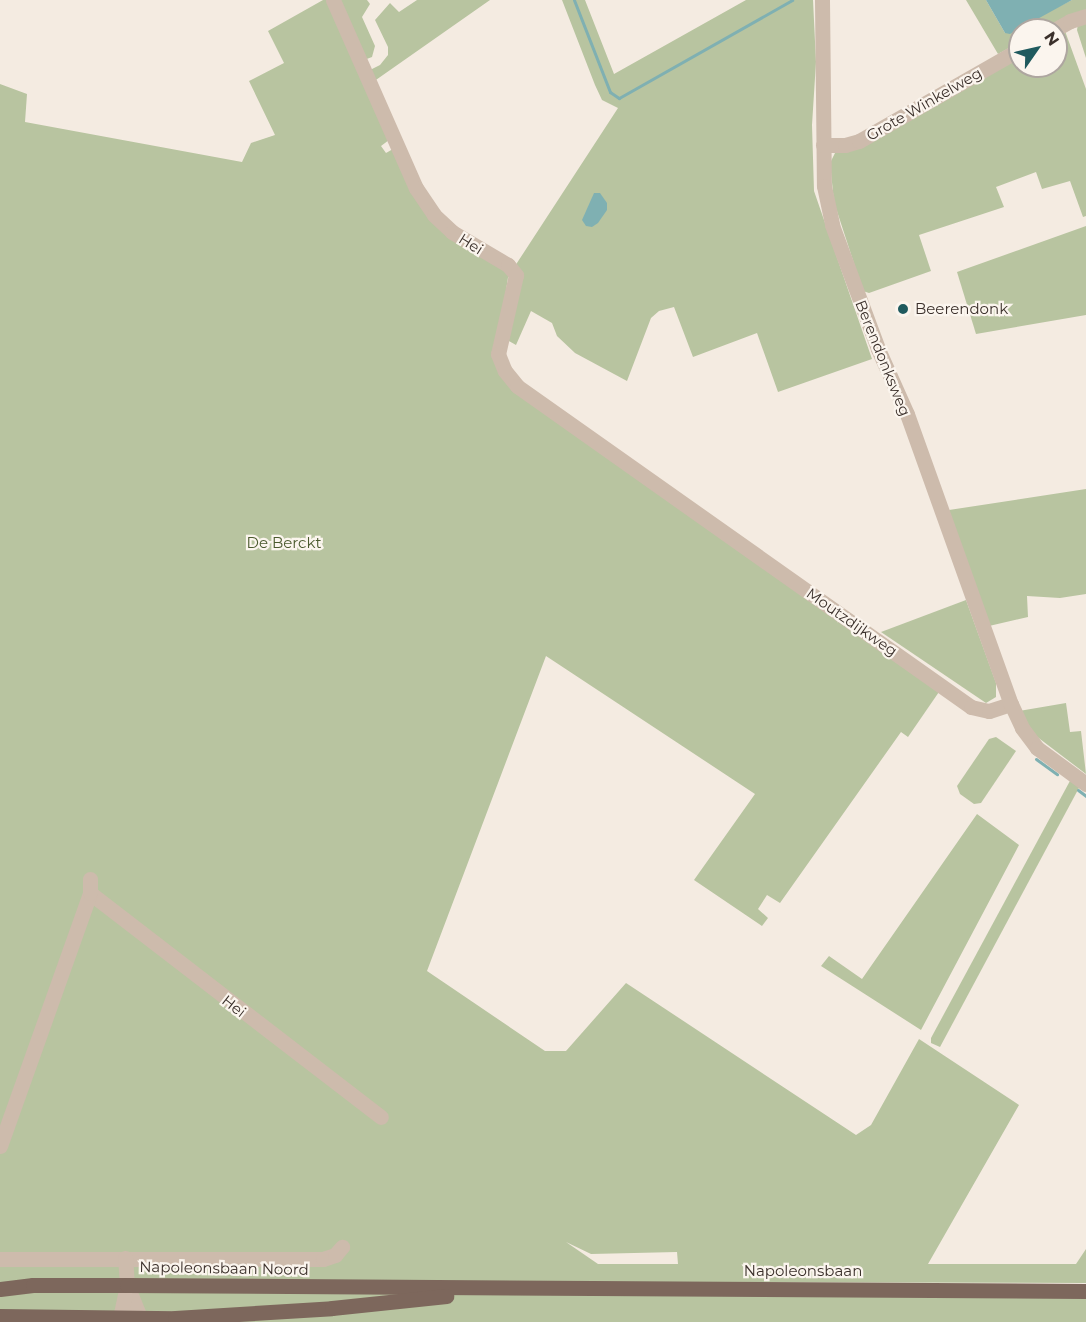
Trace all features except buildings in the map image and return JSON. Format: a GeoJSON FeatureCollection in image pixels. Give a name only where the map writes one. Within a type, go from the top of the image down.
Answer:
{"type":"FeatureCollection","features":[{"type":"Feature","properties":{"kind":"main road","name":"Napoleonsbaan Noord"},"geometry":{"type":"LineString","coordinates":[[0,1289],[33,1285],[320,1287]]}},
{"type":"Feature","properties":{"kind":"main road","name":"Napoleonsbaan"},"geometry":{"type":"LineString","coordinates":[[320,1287],[1086,1291]]}},
{"type":"Feature","properties":{"kind":"main road","name":"Napoleonsbaan"},"geometry":{"type":"LineString","coordinates":[[142,1320],[311,1310],[520,1287]]}},
{"type":"Feature","properties":{"kind":"main road"},"geometry":{"type":"LineString","coordinates":[[0,1316],[142,1320]]}},
{"type":"Feature","properties":{"kind":"street","name":"Hei"},"geometry":{"type":"LineString","coordinates":[[333,0],[416,188],[434,215],[452,232],[508,265],[516,275],[498,354],[505,371],[517,386],[607,451]]}},
{"type":"Feature","properties":{"kind":"street","name":"Berendonksweg"},"geometry":{"type":"LineString","coordinates":[[822,0],[824,186],[832,225],[878,349],[907,414],[1011,704]]}},
{"type":"Feature","properties":{"kind":"street"},"geometry":{"type":"LineString","coordinates":[[1068,22],[1086,16]]}},
{"type":"Feature","properties":{"kind":"street","name":"Grote Winkelweg"},"geometry":{"type":"LineString","coordinates":[[823,146],[845,146],[859,141],[1008,56]]}},
{"type":"Feature","properties":{"kind":"street","name":"Moutzdijkweg"},"geometry":{"type":"LineString","coordinates":[[607,451],[971,707],[988,711],[1011,704]]}},
{"type":"Feature","properties":{"kind":"street"},"geometry":{"type":"LineString","coordinates":[[1011,704],[1022,728],[1037,748],[1086,784]]}},
{"type":"Feature","properties":{"kind":"street","name":"Hei"},"geometry":{"type":"LineString","coordinates":[[0,1146],[90,886],[381,1117]]}},
{"type":"Feature","properties":{"kind":"street"},"geometry":{"type":"LineString","coordinates":[[0,1259],[323,1259],[335,1255],[342,1247]]}},
{"type":"Feature","properties":{"kind":"street"},"geometry":{"type":"LineString","coordinates":[[125,1258],[127,1285]]}},
{"type":"Feature","properties":{"kind":"street","name":"Napoleonsbaan Noord"},"geometry":{"type":"LineString","coordinates":[[127,1285],[142,1320]]}},
{"type":"Feature","properties":{"kind":"street","name":"Napoleonsbaan Noord"},"geometry":{"type":"LineString","coordinates":[[121,1320],[127,1285]]}},
{"type":"Feature","properties":{"kind":"green space","name":"De Berckt"},"geometry":{"type":"Polygon","coordinates":[[[323,0],[327,0],[389,140],[381,146],[386,153],[393,149],[414,194],[509,271],[497,350],[512,375],[941,689],[908,737],[901,732],[780,903],[767,895],[758,909],[768,918],[762,926],[694,880],[755,794],[546,656],[427,971],[545,1051],[566,1051],[626,983],[856,1135],[871,1125],[919,1039],[1019,1105],[928,1264],[1076,1264],[1086,1249],[1086,1283],[645,1282],[1086,1296],[1086,1322],[0,1322],[0,84],[27,94],[25,122],[242,162],[251,143],[275,135],[249,81],[284,63],[268,31],[323,0]],[[566,1242],[598,1264],[678,1264],[677,1252],[591,1254],[566,1242]]]}},
{"type":"Feature","properties":{"kind":"green space"},"geometry":{"type":"Polygon","coordinates":[[[338,0],[367,0],[370,4],[362,17],[375,46],[372,57],[364,60],[338,0]]]}},
{"type":"Feature","properties":{"kind":"green space"},"geometry":{"type":"Polygon","coordinates":[[[417,0],[490,0],[373,82],[368,71],[380,65],[388,55],[388,47],[375,20],[390,3],[399,12],[417,0]]]}},
{"type":"Feature","properties":{"kind":"green space"},"geometry":{"type":"Polygon","coordinates":[[[562,0],[585,0],[614,74],[746,0],[813,0],[816,62],[812,125],[814,191],[872,359],[778,392],[757,333],[693,357],[674,307],[659,311],[651,318],[627,381],[575,353],[557,336],[552,323],[531,311],[516,345],[507,340],[515,266],[618,108],[602,100],[562,0]]]}},
{"type":"Feature","properties":{"kind":"green space"},"geometry":{"type":"Polygon","coordinates":[[[966,0],[986,0],[1005,33],[1008,32],[1008,49],[998,54],[966,0]]]}},
{"type":"Feature","properties":{"kind":"green space"},"geometry":{"type":"Polygon","coordinates":[[[1072,0],[1086,0],[1086,10],[1063,18],[1035,18],[1072,0]]]}},
{"type":"Feature","properties":{"kind":"green space"},"geometry":{"type":"Polygon","coordinates":[[[1086,19],[1086,58],[1077,30],[1078,24],[1086,19]]]}},
{"type":"Feature","properties":{"kind":"green space"},"geometry":{"type":"Polygon","coordinates":[[[1068,39],[1086,89],[1086,216],[1083,217],[1070,181],[1042,189],[1036,172],[996,187],[1004,207],[919,235],[931,271],[869,293],[863,291],[834,202],[830,163],[835,153],[846,151],[1008,60],[1008,78],[1068,78],[1068,39]]]}},
{"type":"Feature","properties":{"kind":"green space"},"geometry":{"type":"Polygon","coordinates":[[[1086,226],[1086,315],[976,334],[957,272],[1086,226]]]}},
{"type":"Feature","properties":{"kind":"green space"},"geometry":{"type":"Polygon","coordinates":[[[1086,489],[1086,594],[1060,598],[1027,596],[1028,617],[989,626],[949,510],[1086,489]]]}},
{"type":"Feature","properties":{"kind":"green space"},"geometry":{"type":"Polygon","coordinates":[[[966,600],[996,683],[996,697],[986,703],[881,632],[966,600]]]}},
{"type":"Feature","properties":{"kind":"green space"},"geometry":{"type":"Polygon","coordinates":[[[1066,703],[1070,732],[1081,731],[1086,774],[1036,736],[1019,711],[1066,703]]]}},
{"type":"Feature","properties":{"kind":"green space"},"geometry":{"type":"Polygon","coordinates":[[[996,737],[1016,751],[981,803],[974,804],[960,794],[957,786],[989,739],[996,737]]]}},
{"type":"Feature","properties":{"kind":"green space"},"geometry":{"type":"Polygon","coordinates":[[[1071,779],[1080,786],[940,1047],[931,1043],[931,1038],[1071,779]]]}},
{"type":"Feature","properties":{"kind":"green space"},"geometry":{"type":"Polygon","coordinates":[[[977,814],[1019,845],[921,1030],[821,966],[829,956],[862,979],[977,814]]]}},
{"type":"Feature","properties":{"kind":"water"},"geometry":{"type":"Polygon","coordinates":[[[986,0],[1072,0],[1039,18],[1008,18],[1008,34],[1005,33],[986,0]]]}},
{"type":"Feature","properties":{"kind":"water"},"geometry":{"type":"Polygon","coordinates":[[[594,193],[600,193],[607,203],[607,210],[598,223],[592,227],[586,226],[582,220],[594,193]]]}},
{"type":"Feature","properties":{"kind":"waterway"},"geometry":{"type":"LineString","coordinates":[[574,0],[610,92],[619,98],[792,0]]}},
{"type":"Feature","properties":{"kind":"waterway"},"geometry":{"type":"LineString","coordinates":[[1036,759],[1057,774]]}},
{"type":"Feature","properties":{"kind":"waterway"},"geometry":{"type":"LineString","coordinates":[[1078,790],[1086,796]]}},
{"type":"Feature","properties":{"kind":"place","name":"Beerendonk"},"geometry":{"type":"Point","coordinates":[903,309]}}]}
